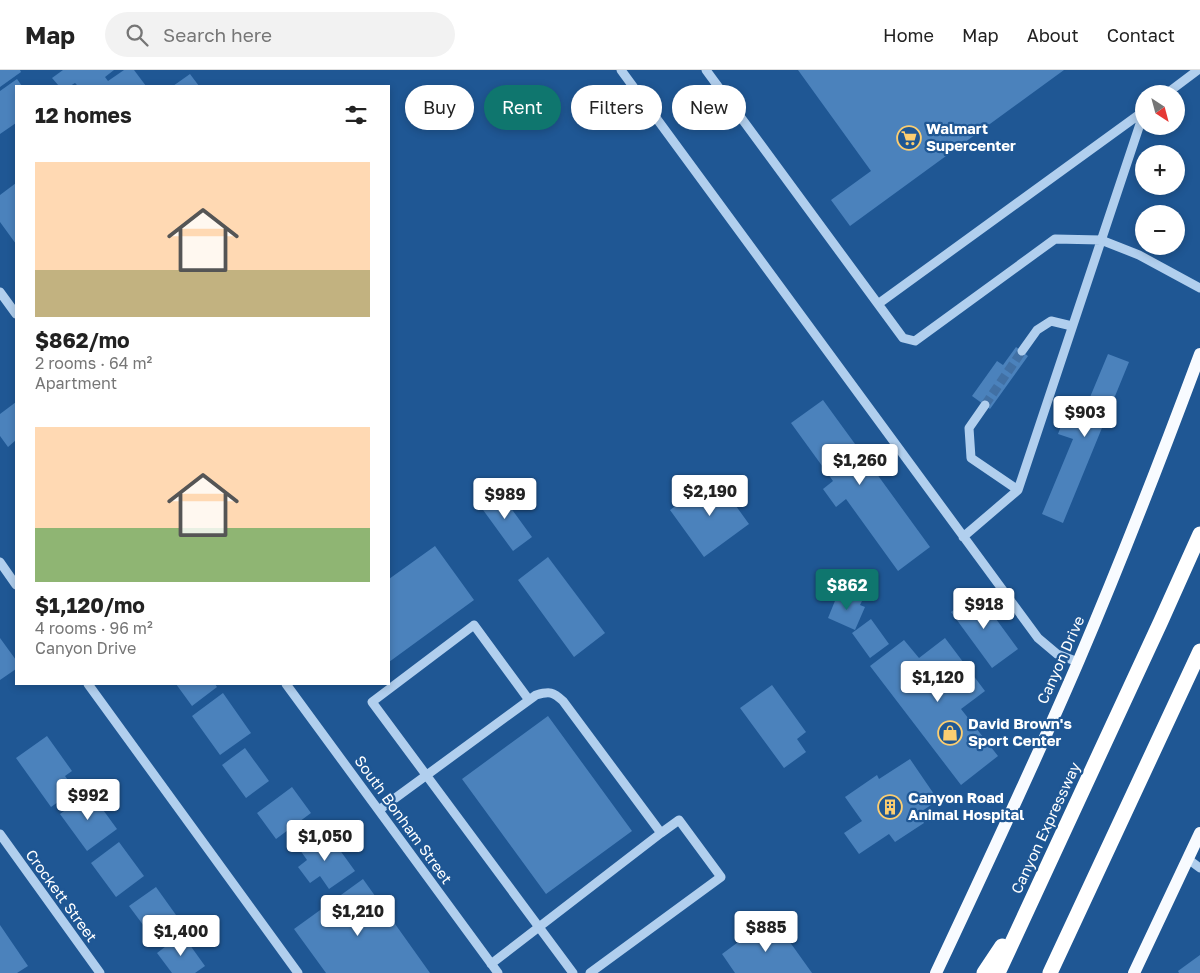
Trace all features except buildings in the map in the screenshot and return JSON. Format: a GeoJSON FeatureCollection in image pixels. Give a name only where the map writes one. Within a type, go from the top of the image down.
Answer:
{"type":"FeatureCollection","features":[{"type":"Feature","properties":{"kind":"highway","name":"Canyon Expressway"},"geometry":{"type":"LineString","coordinates":[[998,973],[1200,534]]}},
{"type":"Feature","properties":{"kind":"highway"},"geometry":{"type":"LineString","coordinates":[[1050,973],[1200,651]]}},
{"type":"Feature","properties":{"kind":"highway"},"geometry":{"type":"LineString","coordinates":[[984,973],[1029,905]]}},
{"type":"Feature","properties":{"kind":"main road","name":"Canyon Drive"},"geometry":{"type":"LineString","coordinates":[[936,973],[1006,824],[1078,662],[1148,493],[1200,354]]}},
{"type":"Feature","properties":{"kind":"main road"},"geometry":{"type":"LineString","coordinates":[[1134,973],[1200,833]]}},
{"type":"Feature","properties":{"kind":"street"},"geometry":{"type":"LineString","coordinates":[[621,70],[1038,638],[1057,654],[1078,662]]}},
{"type":"Feature","properties":{"kind":"street"},"geometry":{"type":"LineString","coordinates":[[706,70],[902,338],[915,341],[1056,239],[1101,240],[1139,255],[1200,288]]}},
{"type":"Feature","properties":{"kind":"street"},"geometry":{"type":"LineString","coordinates":[[1178,85],[1198,70]]}},
{"type":"Feature","properties":{"kind":"street"},"geometry":{"type":"LineString","coordinates":[[878,304],[1135,118]]}},
{"type":"Feature","properties":{"kind":"street"},"geometry":{"type":"LineString","coordinates":[[963,537],[1018,490],[1136,135]]}},
{"type":"Feature","properties":{"kind":"street"},"geometry":{"type":"LineString","coordinates":[[0,292],[15,313]]}},
{"type":"Feature","properties":{"kind":"street"},"geometry":{"type":"LineString","coordinates":[[1022,351],[1037,330],[1051,322],[1072,326]]}},
{"type":"Feature","properties":{"kind":"street"},"geometry":{"type":"LineString","coordinates":[[984,405],[969,428],[971,458],[1018,490]]}},
{"type":"Feature","properties":{"kind":"street"},"geometry":{"type":"LineString","coordinates":[[0,562],[15,584]]}},
{"type":"Feature","properties":{"kind":"street"},"geometry":{"type":"LineString","coordinates":[[529,700],[474,625],[372,702],[573,973]]}},
{"type":"Feature","properties":{"kind":"street"},"geometry":{"type":"LineString","coordinates":[[89,685],[298,973]]}},
{"type":"Feature","properties":{"kind":"street","name":"South Bonham Street"},"geometry":{"type":"LineString","coordinates":[[287,685],[498,973]]}},
{"type":"Feature","properties":{"kind":"street"},"geometry":{"type":"LineString","coordinates":[[379,810],[536,695],[545,692],[554,693],[564,701],[661,833]]}},
{"type":"Feature","properties":{"kind":"street"},"geometry":{"type":"LineString","coordinates":[[491,964],[679,820],[721,877],[590,973]]}},
{"type":"Feature","properties":{"kind":"street","name":"Crockett Street"},"geometry":{"type":"LineString","coordinates":[[0,834],[100,973]]}},
{"type":"Feature","properties":{"kind":"street"},"geometry":{"type":"LineString","coordinates":[[1188,859],[1200,868]]}},
{"type":"Feature","properties":{"kind":"tunnel"},"geometry":{"type":"LineString","coordinates":[[985,405],[1022,351]]}},
{"type":"Feature","properties":{"kind":"place","name":"Walmart Supercenter"},"geometry":{"type":"Point","coordinates":[909,138]}},
{"type":"Feature","properties":{"kind":"place","name":"David Brown's Sport Center"},"geometry":{"type":"Point","coordinates":[950,733]}},
{"type":"Feature","properties":{"kind":"place","name":"Canyon Road Animal Hospital"},"geometry":{"type":"Point","coordinates":[890,807]}}]}
